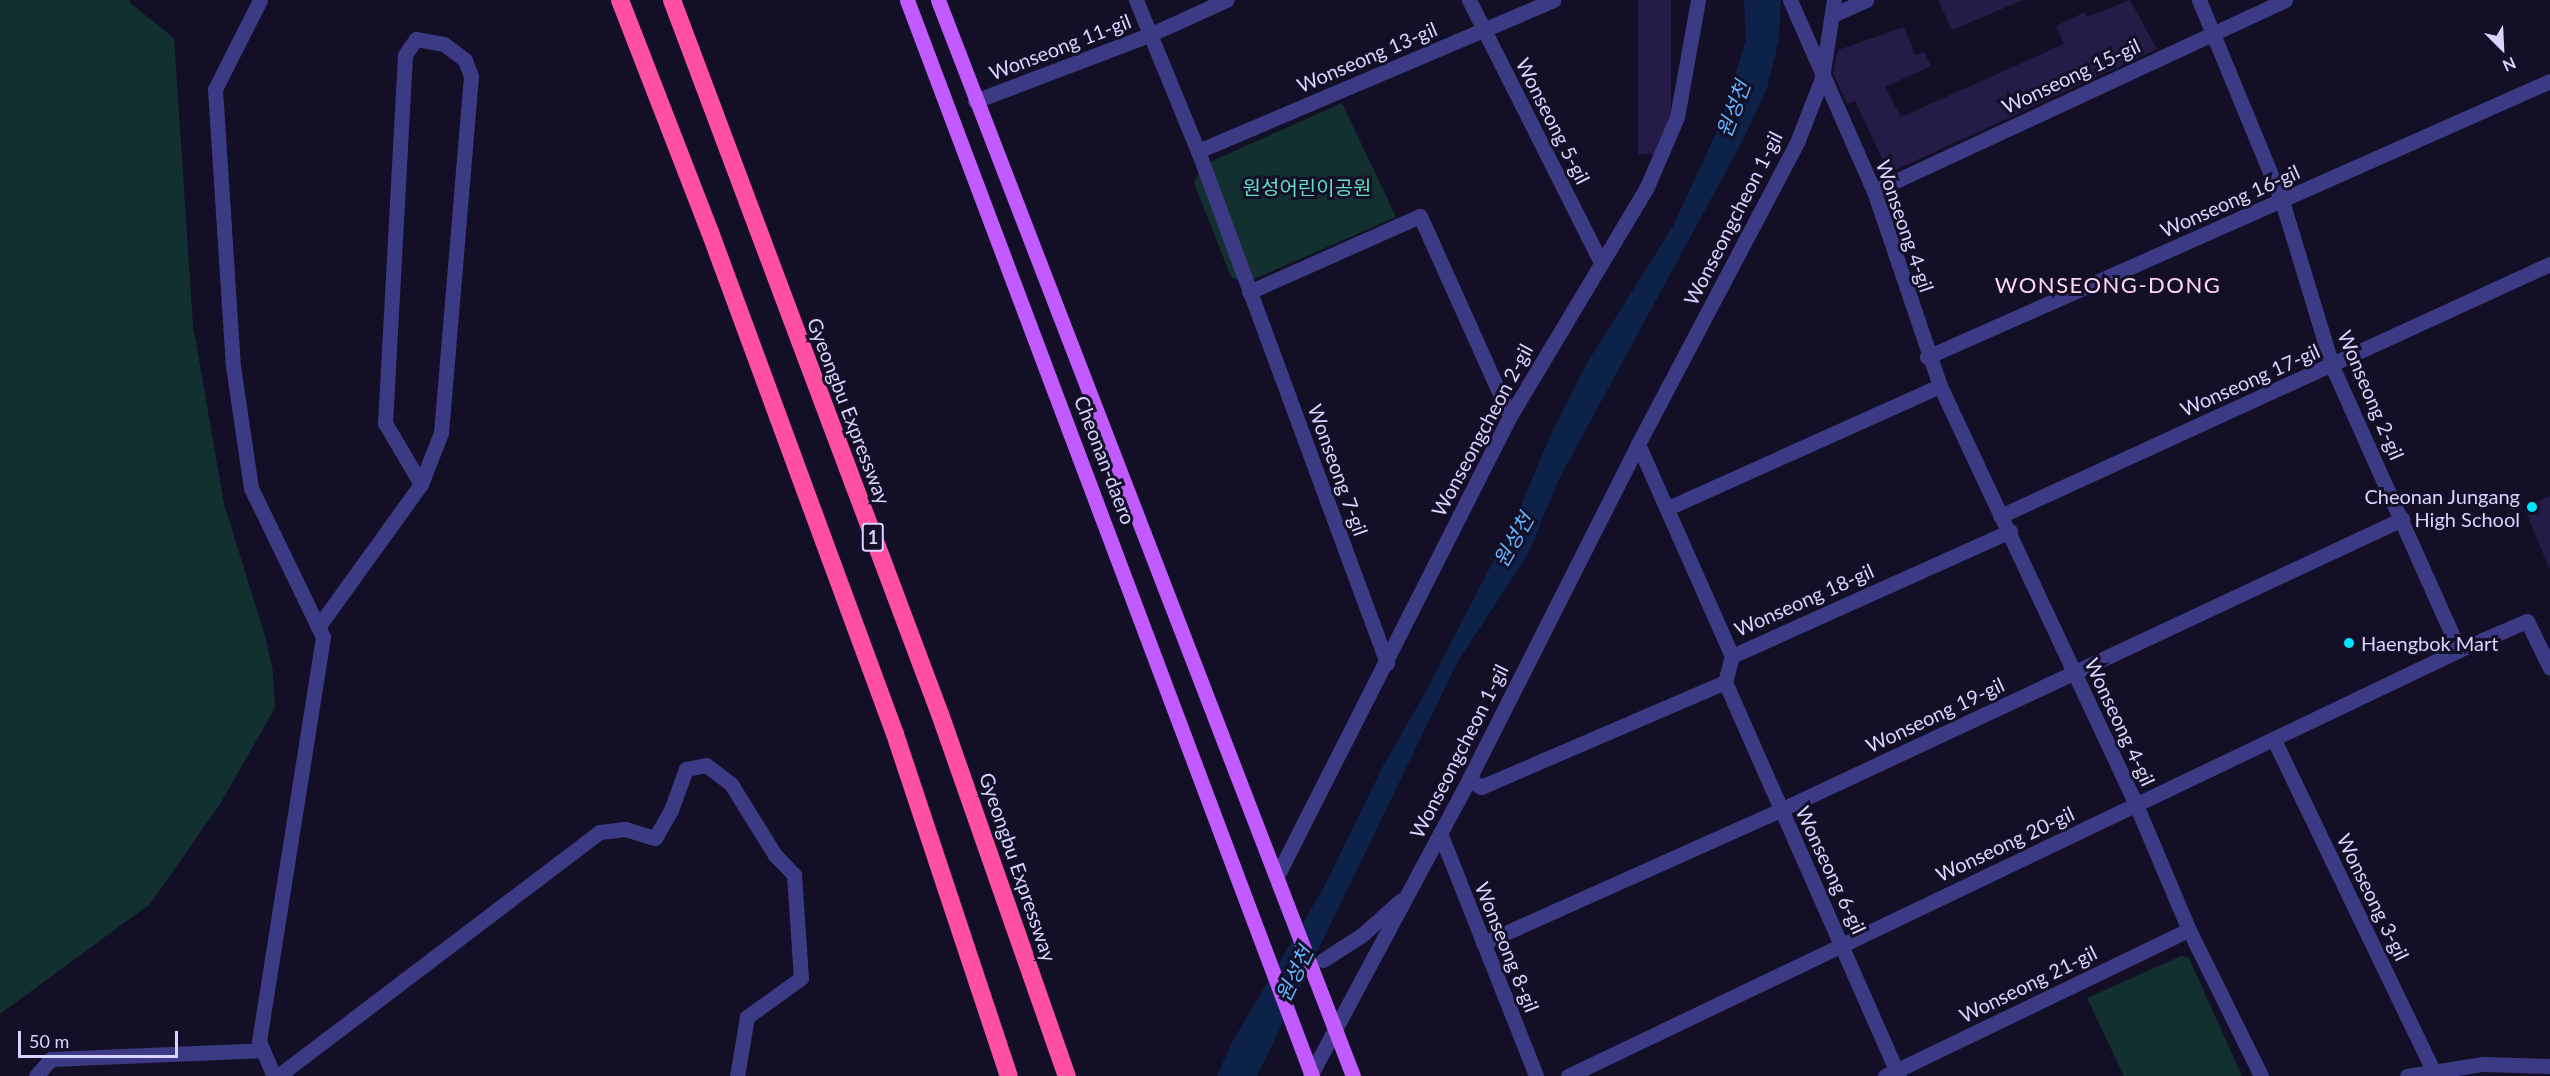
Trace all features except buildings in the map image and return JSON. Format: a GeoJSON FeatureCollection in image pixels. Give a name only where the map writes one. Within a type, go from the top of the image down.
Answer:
{"type":"FeatureCollection","features":[{"type":"Feature","properties":{"kind":"highway"},"geometry":{"type":"LineString","coordinates":[[620,0],[710,232],[895,734],[1009,1076]]}},
{"type":"Feature","properties":{"kind":"highway","name":"Gyeongbu Expressway"},"geometry":{"type":"LineString","coordinates":[[672,0],[940,714],[1067,1076]]}},
{"type":"Feature","properties":{"kind":"main road","name":"Cheonan-daero"},"geometry":{"type":"LineString","coordinates":[[907,0],[1311,1075]]}},
{"type":"Feature","properties":{"kind":"main road","name":"Cheonan-daero"},"geometry":{"type":"LineString","coordinates":[[939,0],[975,101],[1278,874],[1284,899],[1324,1005],[1337,1030]]}},
{"type":"Feature","properties":{"kind":"main road"},"geometry":{"type":"LineString","coordinates":[[1337,1030],[1353,1076]]}},
{"type":"Feature","properties":{"kind":"street"},"geometry":{"type":"LineString","coordinates":[[260,0],[215,89],[233,366],[251,488],[324,637],[259,1041],[276,1076],[600,832],[625,829],[655,838],[671,810],[686,769],[706,765],[731,784],[775,855],[794,875],[801,978],[747,1017],[737,1076]]}},
{"type":"Feature","properties":{"kind":"street","name":"Wonseong 7-gil"},"geometry":{"type":"LineString","coordinates":[[1136,0],[1198,151],[1386,663]]}},
{"type":"Feature","properties":{"kind":"street","name":"Wonseong 11-gil"},"geometry":{"type":"LineString","coordinates":[[975,101],[1149,35],[1226,0]]}},
{"type":"Feature","properties":{"kind":"street","name":"Wonseong 5-gil"},"geometry":{"type":"LineString","coordinates":[[1469,0],[1600,261]]}},
{"type":"Feature","properties":{"kind":"street","name":"Wonseong 13-gil"},"geometry":{"type":"LineString","coordinates":[[1198,151],[1553,0]]}},
{"type":"Feature","properties":{"kind":"street","name":"Wonseongcheon 2-gil"},"geometry":{"type":"LineString","coordinates":[[1278,874],[1510,416],[1600,261],[1646,189],[1677,117],[1698,0]]}},
{"type":"Feature","properties":{"kind":"street","name":"Wonseong 4-gil"},"geometry":{"type":"LineString","coordinates":[[1790,0],[1812,48],[1822,78],[1874,190],[1927,357],[2137,807],[2189,930],[2261,1076]]}},
{"type":"Feature","properties":{"kind":"street"},"geometry":{"type":"LineString","coordinates":[[1835,7],[1866,0]]}},
{"type":"Feature","properties":{"kind":"street","name":"Wonseong 2-gil"},"geometry":{"type":"LineString","coordinates":[[2199,0],[2282,201],[2332,366],[2459,650]]}},
{"type":"Feature","properties":{"kind":"street","name":"Wonseong 15-gil"},"geometry":{"type":"LineString","coordinates":[[1874,190],[2285,0]]}},
{"type":"Feature","properties":{"kind":"street","name":"Wonseongcheon 1-gil"},"geometry":{"type":"LineString","coordinates":[[1311,1075],[1469,779],[1638,444],[1798,140],[1822,78],[1835,7]]}},
{"type":"Feature","properties":{"kind":"street"},"geometry":{"type":"LineString","coordinates":[[318,627],[422,484],[441,433],[471,76],[465,60],[444,44],[416,39],[405,55],[385,423],[422,484]]}},
{"type":"Feature","properties":{"kind":"street","name":"Wonseong 16-gil"},"geometry":{"type":"LineString","coordinates":[[1927,357],[2550,81]]}},
{"type":"Feature","properties":{"kind":"street"},"geometry":{"type":"LineString","coordinates":[[1249,292],[1420,216],[1510,416]]}},
{"type":"Feature","properties":{"kind":"street","name":"Wonseong 17-gil"},"geometry":{"type":"LineString","coordinates":[[2000,516],[2332,366],[2550,264]]}},
{"type":"Feature","properties":{"kind":"street"},"geometry":{"type":"LineString","coordinates":[[1668,508],[1940,386]]}},
{"type":"Feature","properties":{"kind":"street"},"geometry":{"type":"LineString","coordinates":[[1638,444],[1732,656]]}},
{"type":"Feature","properties":{"kind":"street","name":"Wonseong 19-gil"},"geometry":{"type":"LineString","coordinates":[[1483,943],[1780,810],[2402,519]]}},
{"type":"Feature","properties":{"kind":"street","name":"Wonseong 18-gil"},"geometry":{"type":"LineString","coordinates":[[1725,682],[1732,656],[2010,531]]}},
{"type":"Feature","properties":{"kind":"street"},"geometry":{"type":"LineString","coordinates":[[2459,650],[2527,621],[2550,668]]}},
{"type":"Feature","properties":{"kind":"street","name":"Wonseong 20-gil"},"geometry":{"type":"LineString","coordinates":[[1568,1076],[1841,943],[2137,807],[2459,650]]}},
{"type":"Feature","properties":{"kind":"street"},"geometry":{"type":"LineString","coordinates":[[1469,779],[1481,787],[1725,682]]}},
{"type":"Feature","properties":{"kind":"street","name":"Wonseong 6-gil"},"geometry":{"type":"LineString","coordinates":[[1725,682],[1841,943],[1894,1074]]}},
{"type":"Feature","properties":{"kind":"street","name":"Wonseong 3-gil"},"geometry":{"type":"LineString","coordinates":[[2274,740],[2435,1074]]}},
{"type":"Feature","properties":{"kind":"street","name":"Wonseong 8-gil"},"geometry":{"type":"LineString","coordinates":[[1440,833],[1536,1076]]}},
{"type":"Feature","properties":{"kind":"street"},"geometry":{"type":"LineString","coordinates":[[1323,960],[1362,935],[1409,893]]}},
{"type":"Feature","properties":{"kind":"street","name":"Wonseong 21-gil"},"geometry":{"type":"LineString","coordinates":[[1894,1074],[2189,930]]}},
{"type":"Feature","properties":{"kind":"street"},"geometry":{"type":"LineString","coordinates":[[36,1076],[51,1059],[263,1050]]}},
{"type":"Feature","properties":{"kind":"street"},"geometry":{"type":"LineString","coordinates":[[2407,1076],[2435,1074],[2483,1064],[2550,1066]]}},
{"type":"Feature","properties":{"kind":"green space"},"geometry":{"type":"Polygon","coordinates":[[[0,0],[130,0],[130,3],[174,38],[193,325],[224,504],[266,639],[273,672],[275,708],[220,804],[150,904],[0,1014],[0,0]]]}},
{"type":"Feature","properties":{"kind":"green space","name":"원성어린이공원"},"geometry":{"type":"Polygon","coordinates":[[[1342,103],[1396,217],[1245,283],[1231,277],[1194,183],[1203,165],[1342,103]]]}},
{"type":"Feature","properties":{"kind":"green space"},"geometry":{"type":"Polygon","coordinates":[[[2181,956],[2189,958],[2242,1076],[2124,1076],[2087,998],[2181,956]]]}},
{"type":"Feature","properties":{"kind":"water","name":"원성천"},"geometry":{"type":"Polygon","coordinates":[[[1744,0],[1781,0],[1779,40],[1767,88],[1743,140],[1559,479],[1528,554],[1457,663],[1257,1076],[1217,1076],[1231,1044],[1324,887],[1383,766],[1425,693],[1517,515],[1552,432],[1587,363],[1673,226],[1718,129],[1746,40],[1744,0]]]}},
{"type":"Feature","properties":{"kind":"place","name":"Cheonan Jungang High School"},"geometry":{"type":"Point","coordinates":[2532,507]}},
{"type":"Feature","properties":{"kind":"place","name":"Haengbok Mart"},"geometry":{"type":"Point","coordinates":[2349,643]}},
{"type":"Feature","properties":{"kind":"district","name":"WONSEONG-DONG"},"geometry":{"type":"Point","coordinates":[2108,285]}}]}
